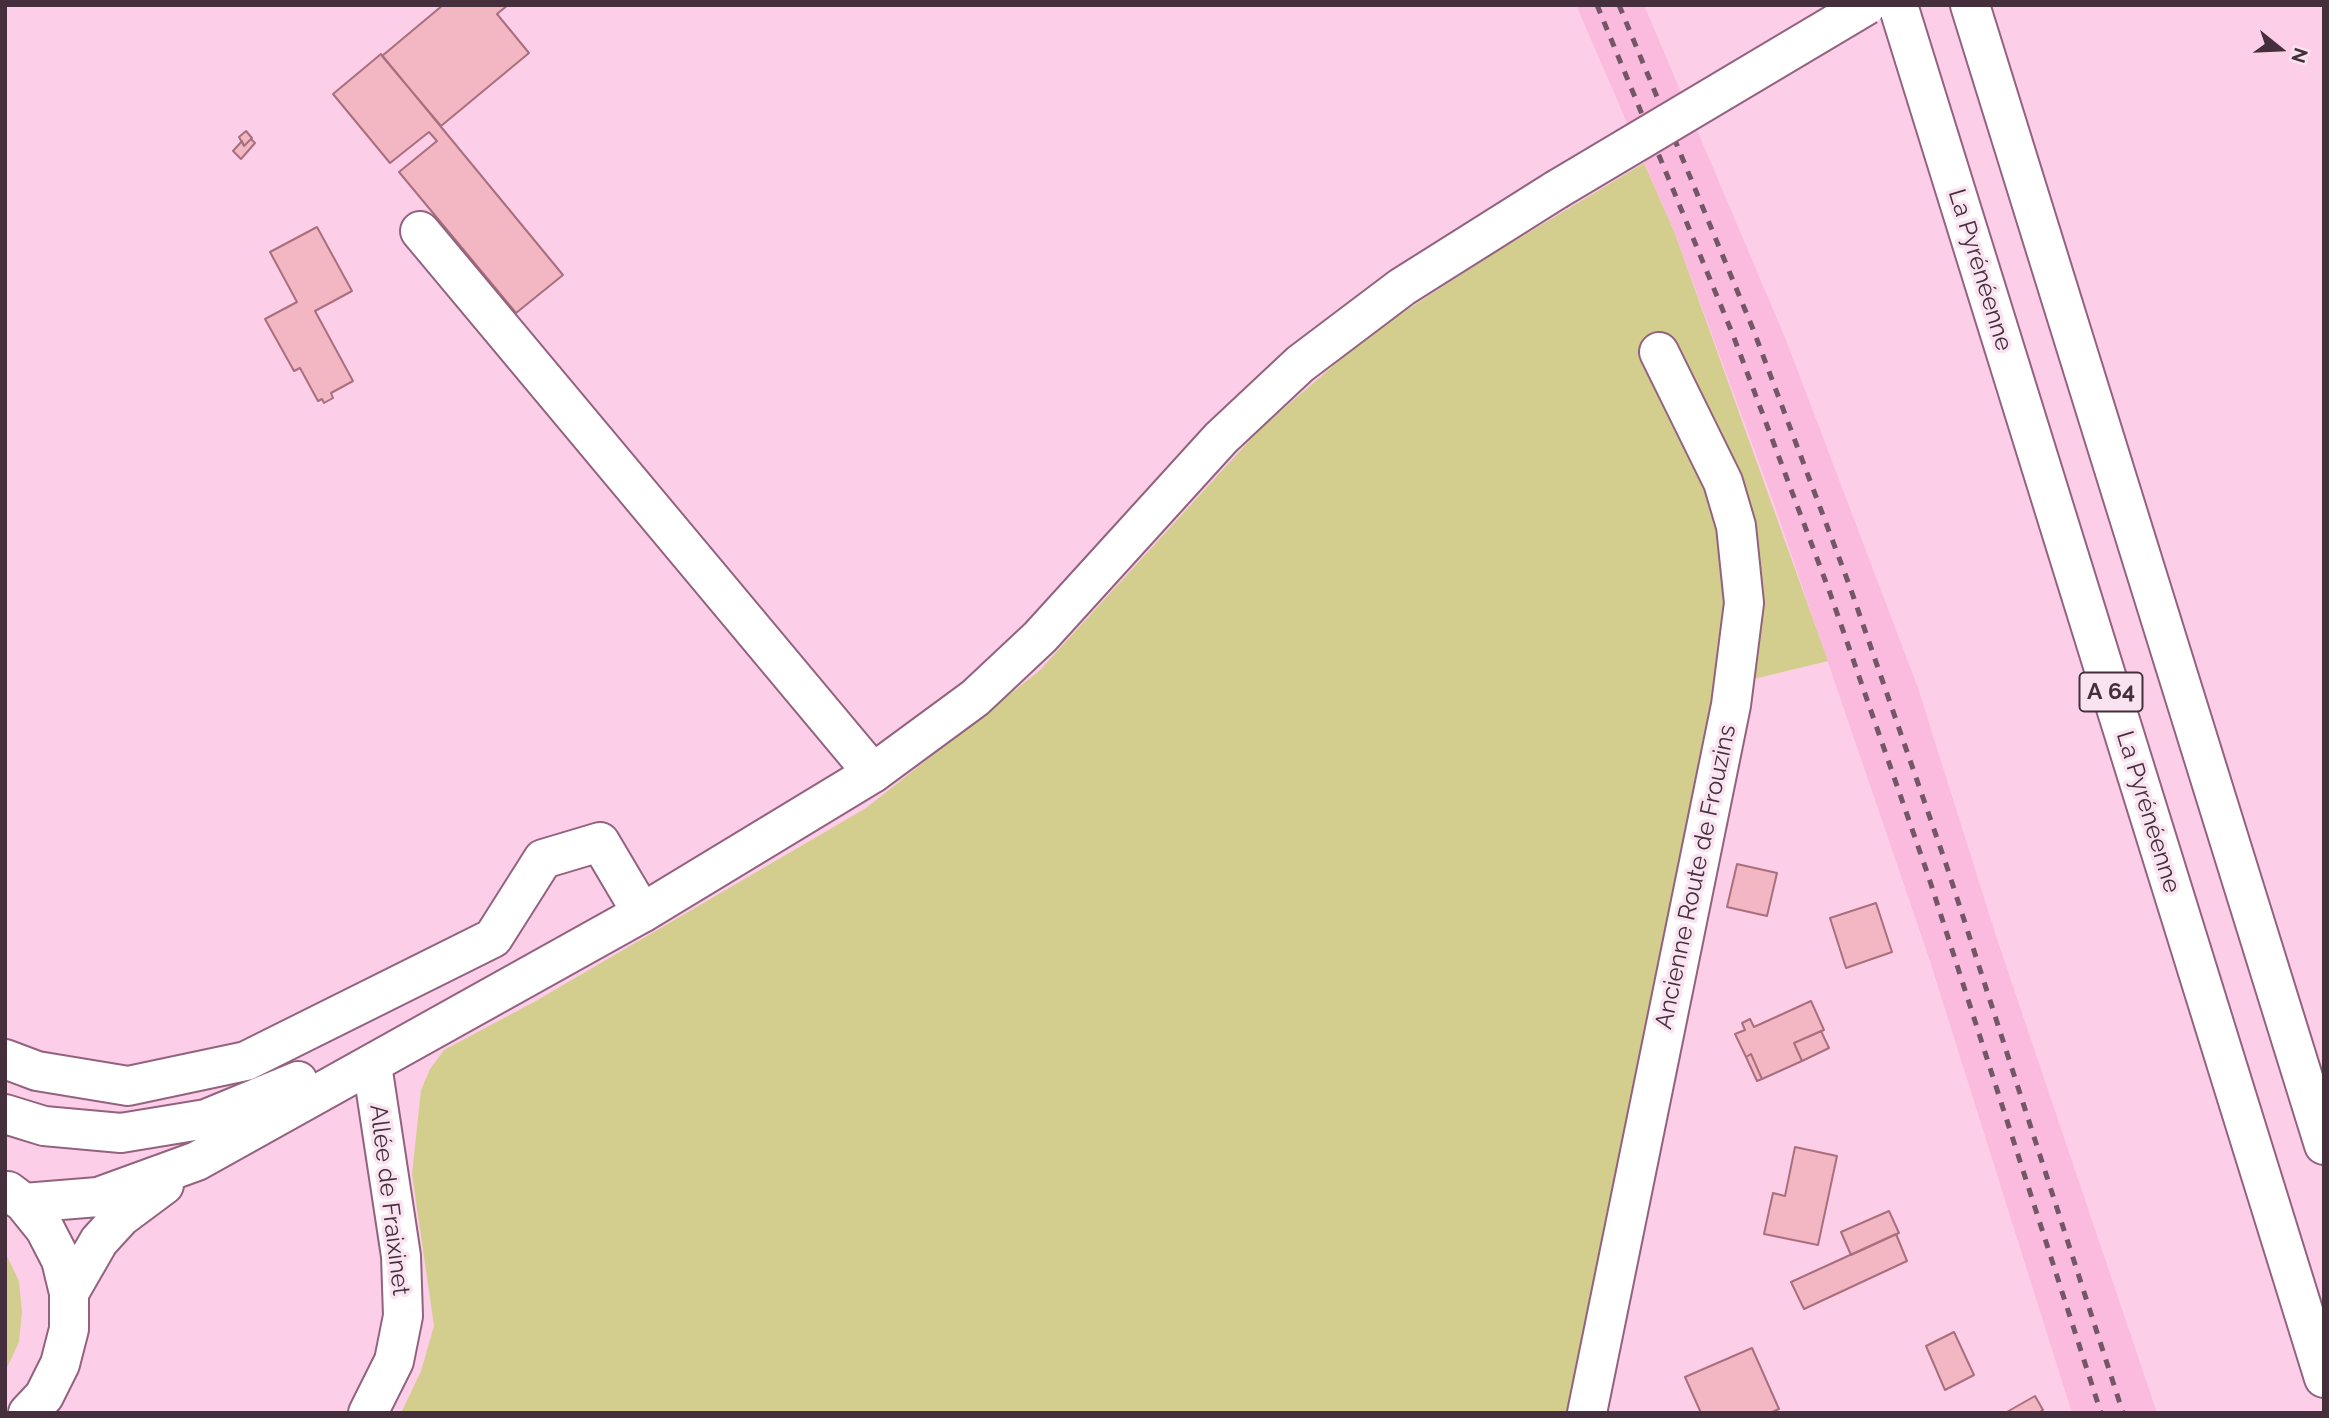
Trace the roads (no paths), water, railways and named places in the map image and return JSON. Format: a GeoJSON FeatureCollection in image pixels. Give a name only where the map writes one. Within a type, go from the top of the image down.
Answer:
{"type":"FeatureCollection","features":[{"type":"Feature","properties":{"kind":"main road"},"geometry":{"type":"LineString","coordinates":[[69,1293],[99,1241],[121,1217],[197,1161],[642,912],[873,773],[975,698],[1040,637],[1221,438],[1300,364],[1402,286],[1556,190],[1867,5]]}},
{"type":"Feature","properties":{"kind":"main road","name":"La Pyrénéenne"},"geometry":{"type":"LineString","coordinates":[[1898,5],[2324,1378]]}},
{"type":"Feature","properties":{"kind":"main road","name":"A 64"},"geometry":{"type":"LineString","coordinates":[[1970,5],[2324,1145]]}},
{"type":"Feature","properties":{"kind":"main road"},"geometry":{"type":"LineString","coordinates":[[421,231],[873,773]]}},
{"type":"Feature","properties":{"kind":"main road","name":"Ancienne Route de Frouzins"},"geometry":{"type":"LineString","coordinates":[[1587,1413],[1731,705],[1744,603],[1736,526],[1723,482],[1659,352]]}},
{"type":"Feature","properties":{"kind":"main road"},"geometry":{"type":"LineString","coordinates":[[5,1059],[37,1071],[128,1086],[246,1061],[493,938],[543,859],[600,842],[642,912]]}},
{"type":"Feature","properties":{"kind":"main road"},"geometry":{"type":"LineString","coordinates":[[5,1114],[44,1126],[121,1133],[206,1119],[297,1081],[372,1065]]}},
{"type":"Feature","properties":{"kind":"main road","name":"Allée de Fraixinet"},"geometry":{"type":"LineString","coordinates":[[368,1413],[394,1361],[403,1317],[401,1256],[372,1065]]}},
{"type":"Feature","properties":{"kind":"main road"},"geometry":{"type":"LineString","coordinates":[[15,1196],[98,1197],[197,1161]]}},
{"type":"Feature","properties":{"kind":"main road"},"geometry":{"type":"LineString","coordinates":[[15,1196],[45,1229],[56,1250],[69,1293],[69,1329],[60,1364],[38,1407]]}},
{"type":"Feature","properties":{"kind":"railway"},"geometry":{"type":"LineString","coordinates":[[1597,5],[1733,335],[1830,593],[1928,875],[2101,1413]]}},
{"type":"Feature","properties":{"kind":"railway"},"geometry":{"type":"LineString","coordinates":[[1619,5],[1753,329],[1850,587],[1947,867],[2123,1413]]}}]}
